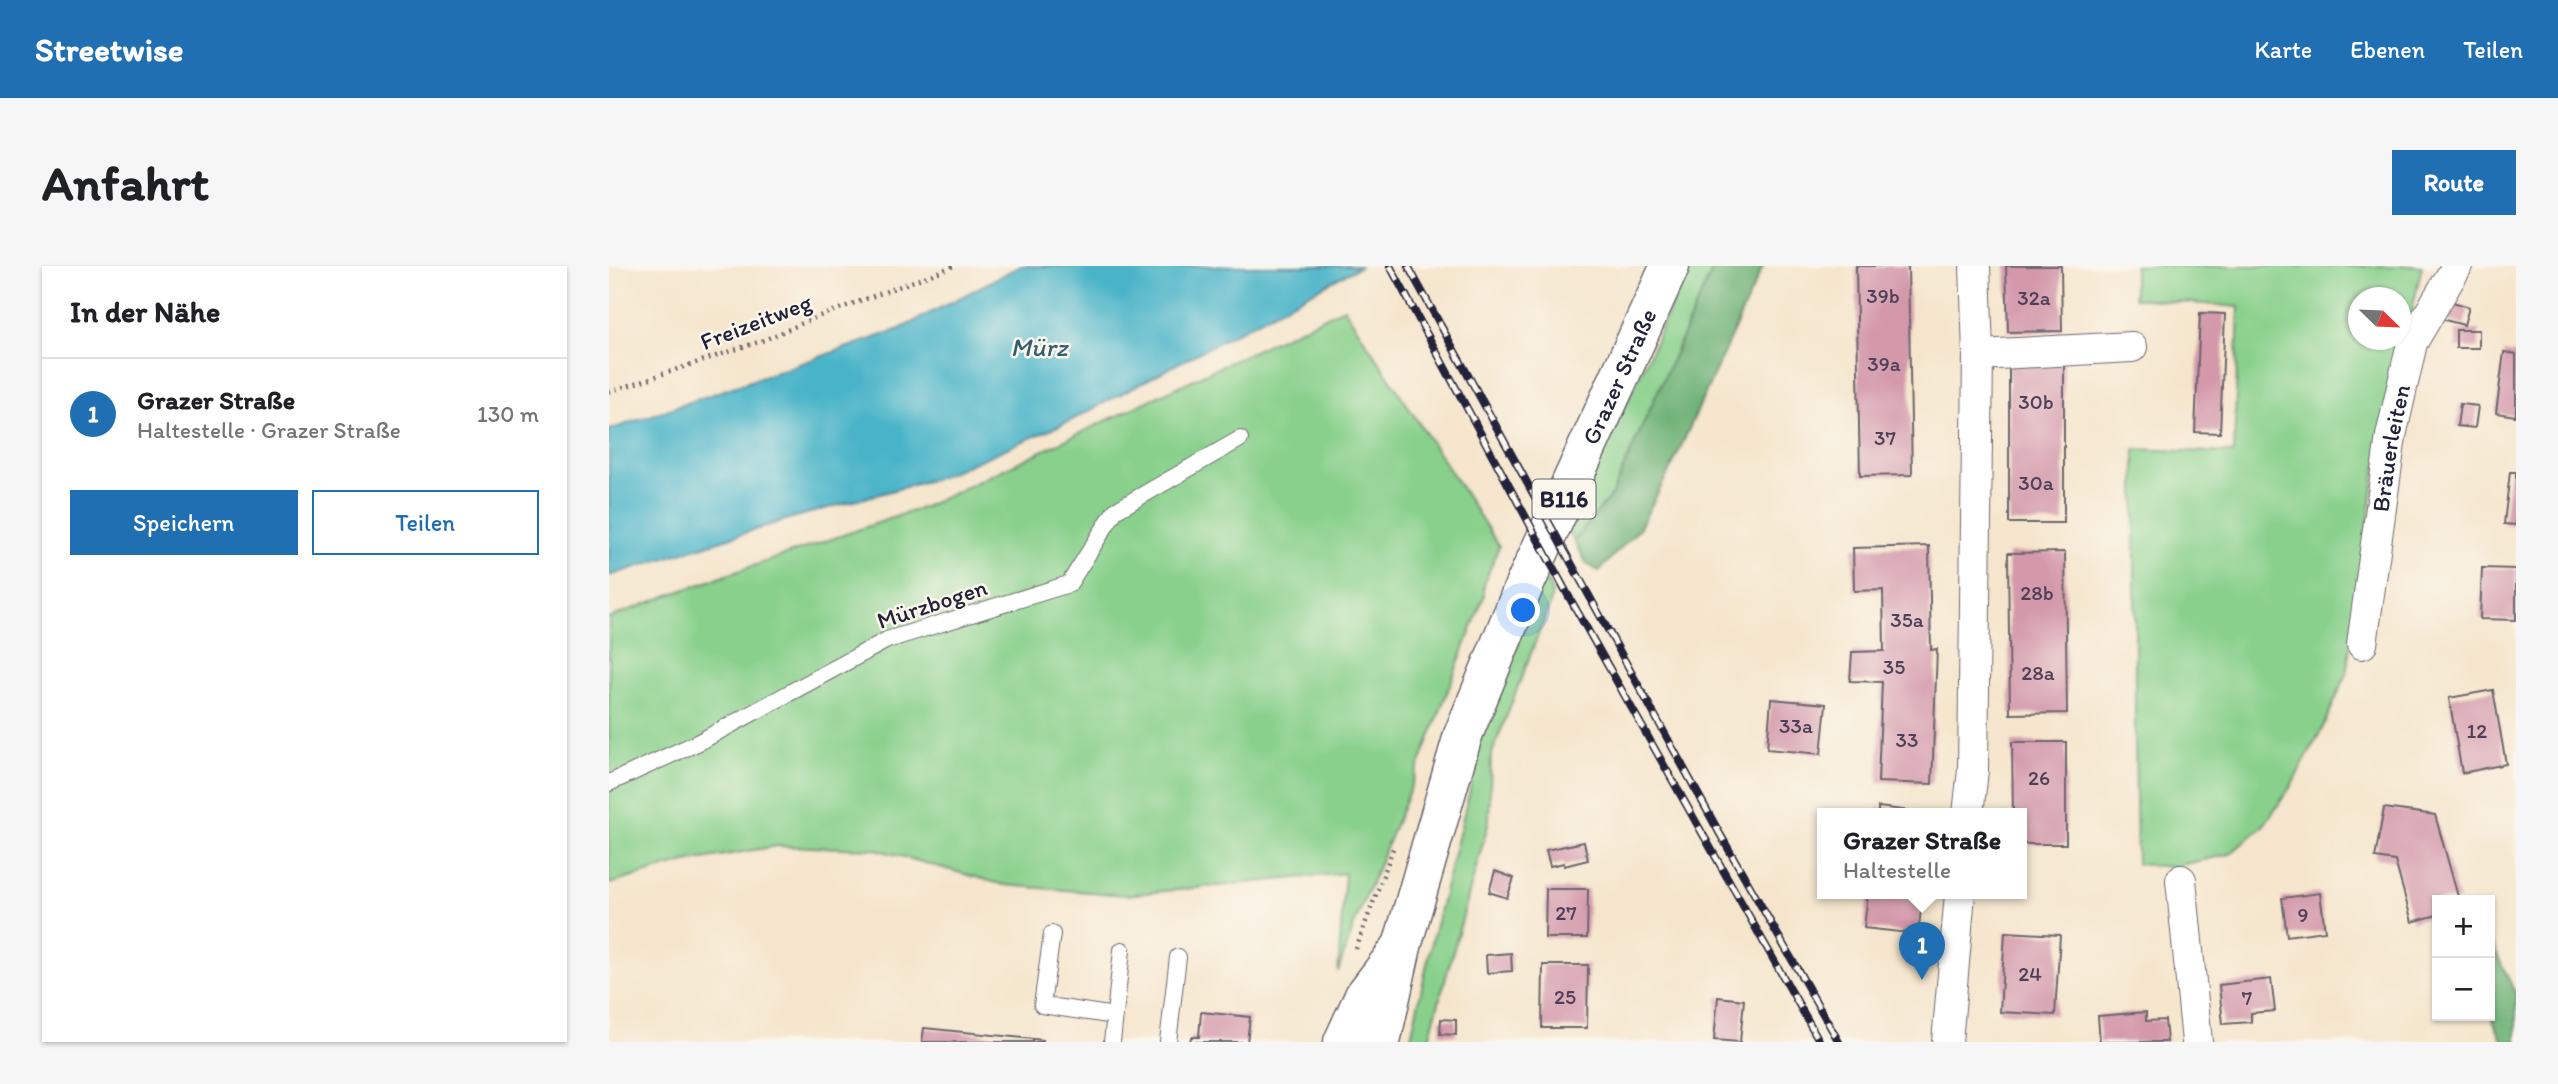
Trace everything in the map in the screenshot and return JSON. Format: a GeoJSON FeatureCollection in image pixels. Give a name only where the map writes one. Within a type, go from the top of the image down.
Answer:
{"type":"FeatureCollection","features":[{"type":"Feature","properties":{"kind":"main road","name":"Grazer Straße"},"geometry":{"type":"LineString","coordinates":[[1381,1042],[1402,946],[1463,735],[1524,586],[1670,266]]}},
{"type":"Feature","properties":{"kind":"main road"},"geometry":{"type":"LineString","coordinates":[[1343,1042],[1364,996],[1402,946]]}},
{"type":"Feature","properties":{"kind":"street"},"geometry":{"type":"LineString","coordinates":[[1969,808],[1973,770],[1978,355],[1975,266]]}},
{"type":"Feature","properties":{"kind":"street","name":"Bräuerleiten"},"geometry":{"type":"LineString","coordinates":[[2362,644],[2391,436],[2412,343],[2457,266]]}},
{"type":"Feature","properties":{"kind":"street"},"geometry":{"type":"LineString","coordinates":[[1978,355],[2132,347]]}},
{"type":"Feature","properties":{"kind":"street"},"geometry":{"type":"LineString","coordinates":[[2181,880],[2197,1042]]}},
{"type":"Feature","properties":{"kind":"street"},"geometry":{"type":"LineString","coordinates":[[1947,1042],[1960,899]]}},
{"type":"Feature","properties":{"kind":"lane","name":"Mürzbogen"},"geometry":{"type":"LineString","coordinates":[[609,783],[699,742],[887,640],[1069,584],[1115,512],[1240,439]]}},
{"type":"Feature","properties":{"kind":"lane"},"geometry":{"type":"LineString","coordinates":[[1052,934],[1042,1005],[1115,1016]]}},
{"type":"Feature","properties":{"kind":"lane"},"geometry":{"type":"LineString","coordinates":[[1112,1042],[1122,950]]}},
{"type":"Feature","properties":{"kind":"lane"},"geometry":{"type":"LineString","coordinates":[[1168,1042],[1178,957]]}},
{"type":"Feature","properties":{"kind":"path","name":"Freizeitweg"},"geometry":{"type":"LineString","coordinates":[[609,392],[764,340],[812,319],[954,266]]}},
{"type":"Feature","properties":{"kind":"green space"},"geometry":{"type":"Polygon","coordinates":[[[1690,266],[1714,266],[1612,494],[1574,541],[1565,525],[1635,386],[1690,266]]]}},
{"type":"Feature","properties":{"kind":"green space"},"geometry":{"type":"Polygon","coordinates":[[[1714,266],[1763,266],[1673,464],[1639,529],[1599,571],[1587,564],[1574,541],[1612,494],[1714,266]]]}},
{"type":"Feature","properties":{"kind":"green space"},"geometry":{"type":"Polygon","coordinates":[[[2134,266],[2422,266],[2411,315],[2411,287],[2348,287],[2348,350],[2403,350],[2375,474],[2346,675],[2323,727],[2290,788],[2263,826],[2230,854],[2172,867],[2137,864],[2135,449],[2234,453],[2239,307],[2134,298],[2134,266]]]}},
{"type":"Feature","properties":{"kind":"green space"},"geometry":{"type":"Polygon","coordinates":[[[1344,308],[1499,546],[1484,584],[1484,596],[1412,784],[1355,922],[1338,972],[1345,873],[1125,895],[1004,885],[875,849],[777,846],[685,862],[609,884],[609,618],[924,507],[1344,308]]]}},
{"type":"Feature","properties":{"kind":"green space"},"geometry":{"type":"Polygon","coordinates":[[[1544,575],[1552,592],[1550,604],[1491,756],[1489,821],[1428,1042],[1410,1042],[1471,786],[1473,758],[1544,575]]]}},
{"type":"Feature","properties":{"kind":"green space"},"geometry":{"type":"Polygon","coordinates":[[[2495,950],[2516,994],[2516,1042],[2503,1042],[2493,1021],[2495,950]]]}},
{"type":"Feature","properties":{"kind":"water","name":"Mürz"},"geometry":{"type":"Polygon","coordinates":[[[1020,266],[1361,266],[1070,421],[938,478],[792,518],[609,576],[609,430],[900,329],[1020,266]]]}},
{"type":"Feature","properties":{"kind":"building"},"geometry":{"type":"Polygon","coordinates":[[[1856,266],[1908,266],[1912,475],[1860,476],[1856,266]]]}},
{"type":"Feature","properties":{"kind":"building"},"geometry":{"type":"Polygon","coordinates":[[[2006,266],[2061,266],[2062,331],[2008,332],[2006,266]]]}},
{"type":"Feature","properties":{"kind":"building"},"geometry":{"type":"Polygon","coordinates":[[[2446,300],[2469,307],[2464,325],[2441,319],[2446,300]]]}},
{"type":"Feature","properties":{"kind":"building"},"geometry":{"type":"Polygon","coordinates":[[[2200,313],[2225,314],[2220,433],[2195,432],[2200,313]]]}},
{"type":"Feature","properties":{"kind":"building"},"geometry":{"type":"Polygon","coordinates":[[[2456,330],[2479,330],[2479,348],[2456,348],[2456,330]]]}},
{"type":"Feature","properties":{"kind":"building"},"geometry":{"type":"Polygon","coordinates":[[[2504,352],[2516,354],[2516,416],[2496,413],[2504,352]]]}},
{"type":"Feature","properties":{"kind":"building"},"geometry":{"type":"Polygon","coordinates":[[[2009,362],[2064,362],[2064,523],[2009,523],[2009,362]]]}},
{"type":"Feature","properties":{"kind":"building"},"geometry":{"type":"Polygon","coordinates":[[[2460,404],[2478,406],[2475,428],[2457,426],[2460,404]]]}},
{"type":"Feature","properties":{"kind":"building"},"geometry":{"type":"Polygon","coordinates":[[[2510,472],[2516,472],[2516,525],[2504,524],[2510,472]]]}},
{"type":"Feature","properties":{"kind":"building"},"geometry":{"type":"Polygon","coordinates":[[[1929,546],[1931,650],[1937,649],[1932,784],[1878,782],[1882,682],[1850,681],[1852,652],[1884,651],[1883,590],[1854,591],[1853,548],[1929,546]]]}},
{"type":"Feature","properties":{"kind":"building"},"geometry":{"type":"Polygon","coordinates":[[[2065,552],[2067,713],[2010,714],[2008,553],[2065,552]]]}},
{"type":"Feature","properties":{"kind":"building"},"geometry":{"type":"Polygon","coordinates":[[[2482,568],[2516,569],[2516,620],[2480,619],[2482,568]]]}},
{"type":"Feature","properties":{"kind":"building"},"geometry":{"type":"Polygon","coordinates":[[[2493,690],[2506,764],[2462,773],[2449,698],[2493,690]]]}},
{"type":"Feature","properties":{"kind":"building"},"geometry":{"type":"Polygon","coordinates":[[[1771,699],[1826,704],[1821,754],[1767,749],[1771,699]]]}},
{"type":"Feature","properties":{"kind":"building"},"geometry":{"type":"Polygon","coordinates":[[[2012,742],[2066,742],[2066,844],[2027,844],[2027,808],[2013,808],[2012,742]]]}},
{"type":"Feature","properties":{"kind":"building"},"geometry":{"type":"Polygon","coordinates":[[[2384,808],[2435,815],[2458,895],[2432,895],[2432,916],[2412,922],[2395,861],[2375,858],[2384,808]]]}},
{"type":"Feature","properties":{"kind":"building"},"geometry":{"type":"Polygon","coordinates":[[[1584,842],[1588,860],[1564,866],[1564,863],[1550,866],[1546,850],[1584,842]]]}},
{"type":"Feature","properties":{"kind":"building"},"geometry":{"type":"Polygon","coordinates":[[[1495,871],[1514,878],[1507,898],[1489,892],[1495,871]]]}},
{"type":"Feature","properties":{"kind":"building"},"geometry":{"type":"Polygon","coordinates":[[[1546,889],[1588,889],[1587,938],[1545,938],[1546,889]]]}},
{"type":"Feature","properties":{"kind":"building"},"geometry":{"type":"Polygon","coordinates":[[[2320,893],[2325,931],[2287,936],[2282,898],[2320,893]]]}},
{"type":"Feature","properties":{"kind":"building"},"geometry":{"type":"Polygon","coordinates":[[[1867,899],[1922,899],[1918,934],[1864,928],[1867,899]]]}},
{"type":"Feature","properties":{"kind":"building"},"geometry":{"type":"Polygon","coordinates":[[[2005,932],[2060,935],[2055,1015],[2000,1012],[2005,932]]]}},
{"type":"Feature","properties":{"kind":"building"},"geometry":{"type":"Polygon","coordinates":[[[1511,953],[1512,971],[1487,973],[1486,955],[1511,953]]]}},
{"type":"Feature","properties":{"kind":"building"},"geometry":{"type":"Polygon","coordinates":[[[1543,965],[1588,965],[1587,1028],[1542,1028],[1543,965]]]}},
{"type":"Feature","properties":{"kind":"building"},"geometry":{"type":"Polygon","coordinates":[[[2271,979],[2275,1011],[2251,1013],[2251,1022],[2223,1024],[2219,985],[2271,979]]]}},
{"type":"Feature","properties":{"kind":"building"},"geometry":{"type":"Polygon","coordinates":[[[1718,997],[1744,1000],[1740,1042],[1714,1040],[1718,997]]]}},
{"type":"Feature","properties":{"kind":"building"},"geometry":{"type":"Polygon","coordinates":[[[1201,1012],[1250,1017],[1247,1042],[1190,1042],[1191,1037],[1199,1037],[1201,1012]]]}},
{"type":"Feature","properties":{"kind":"building"},"geometry":{"type":"Polygon","coordinates":[[[2146,1012],[2146,1021],[2165,1020],[2167,1042],[2100,1042],[2098,1016],[2146,1012]]]}},
{"type":"Feature","properties":{"kind":"building"},"geometry":{"type":"Polygon","coordinates":[[[1441,1019],[1456,1020],[1456,1035],[1440,1034],[1441,1019]]]}},
{"type":"Feature","properties":{"kind":"building"},"geometry":{"type":"Polygon","coordinates":[[[924,1028],[1043,1040],[1043,1042],[922,1042],[924,1028]]]}},
{"type":"Feature","properties":{"kind":"railway"},"geometry":{"type":"LineString","coordinates":[[1390,266],[1568,595],[1820,1042]]}},
{"type":"Feature","properties":{"kind":"railway"},"geometry":{"type":"LineString","coordinates":[[1408,266],[1720,834],[1839,1042]]}},
{"type":"Feature","properties":{"kind":"place","name":"Grazer Straße"},"geometry":{"type":"Point","coordinates":[1922,980]}}]}
